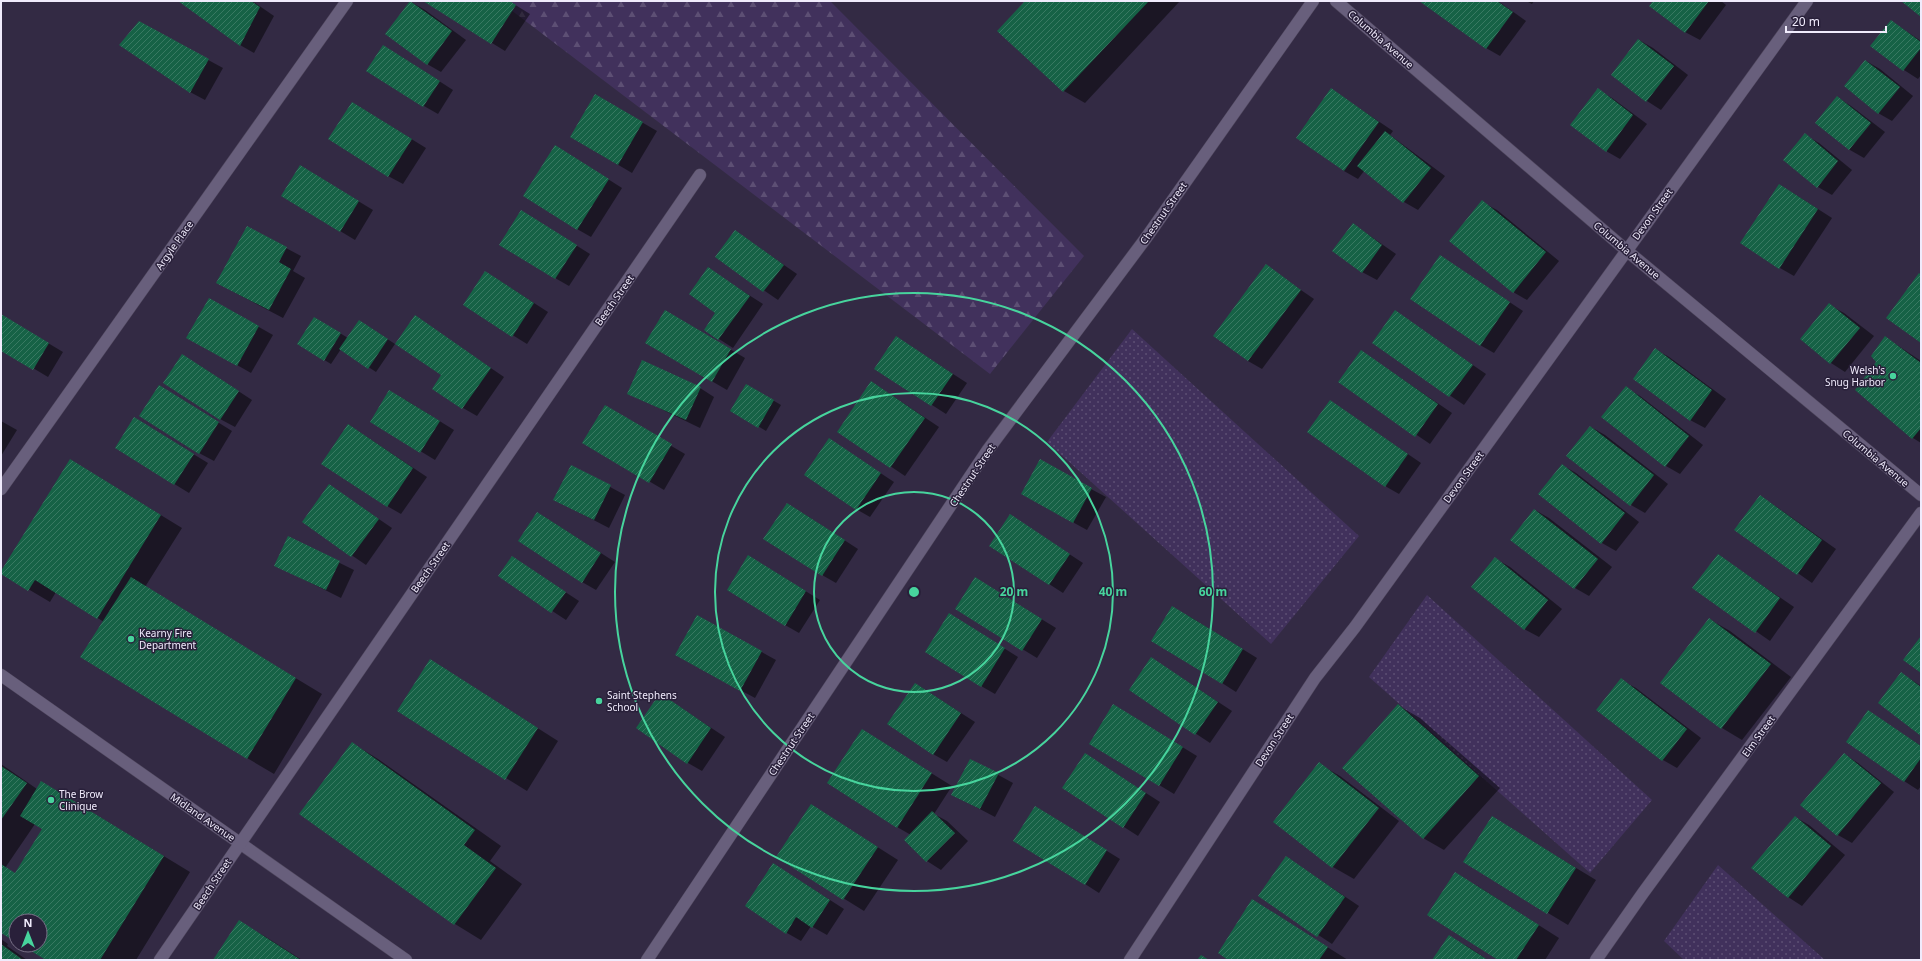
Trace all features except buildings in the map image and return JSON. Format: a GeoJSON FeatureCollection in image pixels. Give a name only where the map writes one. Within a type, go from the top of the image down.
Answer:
{"type":"FeatureCollection","features":[{"type":"Feature","properties":{"kind":"street","name":"Argyle Place"},"geometry":{"type":"LineString","coordinates":[[1,489],[347,1]]}},
{"type":"Feature","properties":{"kind":"street","name":"Chestnut Street"},"geometry":{"type":"LineString","coordinates":[[647,960],[988,451],[1146,238],[1313,1]]}},
{"type":"Feature","properties":{"kind":"street","name":"Columbia Avenue"},"geometry":{"type":"LineString","coordinates":[[1336,1],[1626,250],[1921,495]]}},
{"type":"Feature","properties":{"kind":"street","name":"Devon Street"},"geometry":{"type":"LineString","coordinates":[[1130,960],[1315,678],[1356,627],[1626,250],[1807,1]]}},
{"type":"Feature","properties":{"kind":"street","name":"Beech Street"},"geometry":{"type":"LineString","coordinates":[[160,960],[700,175]]}},
{"type":"Feature","properties":{"kind":"street","name":"Elm Street"},"geometry":{"type":"LineString","coordinates":[[1596,960],[1647,886],[1921,513]]}},
{"type":"Feature","properties":{"kind":"street","name":"Midland Avenue"},"geometry":{"type":"LineString","coordinates":[[1,675],[406,960]]}},
{"type":"Feature","properties":{"kind":"green space"},"geometry":{"type":"Polygon","coordinates":[[[499,1],[830,1],[1084,256],[990,374],[499,1]]]}},
{"type":"Feature","properties":{"kind":"green space"},"geometry":{"type":"Polygon","coordinates":[[[1132,329],[1359,536],[1271,644],[1047,442],[1132,329]]]}},
{"type":"Feature","properties":{"kind":"green space"},"geometry":{"type":"Polygon","coordinates":[[[1427,595],[1652,800],[1590,873],[1369,677],[1427,595]]]}},
{"type":"Feature","properties":{"kind":"green space"},"geometry":{"type":"Polygon","coordinates":[[[1718,865],[1825,960],[1684,960],[1664,941],[1718,865]]]}},
{"type":"Feature","properties":{"kind":"place","name":"Welsh's Snug Harbor"},"geometry":{"type":"Point","coordinates":[1893,376]}},
{"type":"Feature","properties":{"kind":"place","name":"Kearny Fire Department"},"geometry":{"type":"Point","coordinates":[131,639]}},
{"type":"Feature","properties":{"kind":"place","name":"Saint Stephens School"},"geometry":{"type":"Point","coordinates":[599,701]}},
{"type":"Feature","properties":{"kind":"place","name":"The Brow Clinique"},"geometry":{"type":"Point","coordinates":[51,800]}}]}
